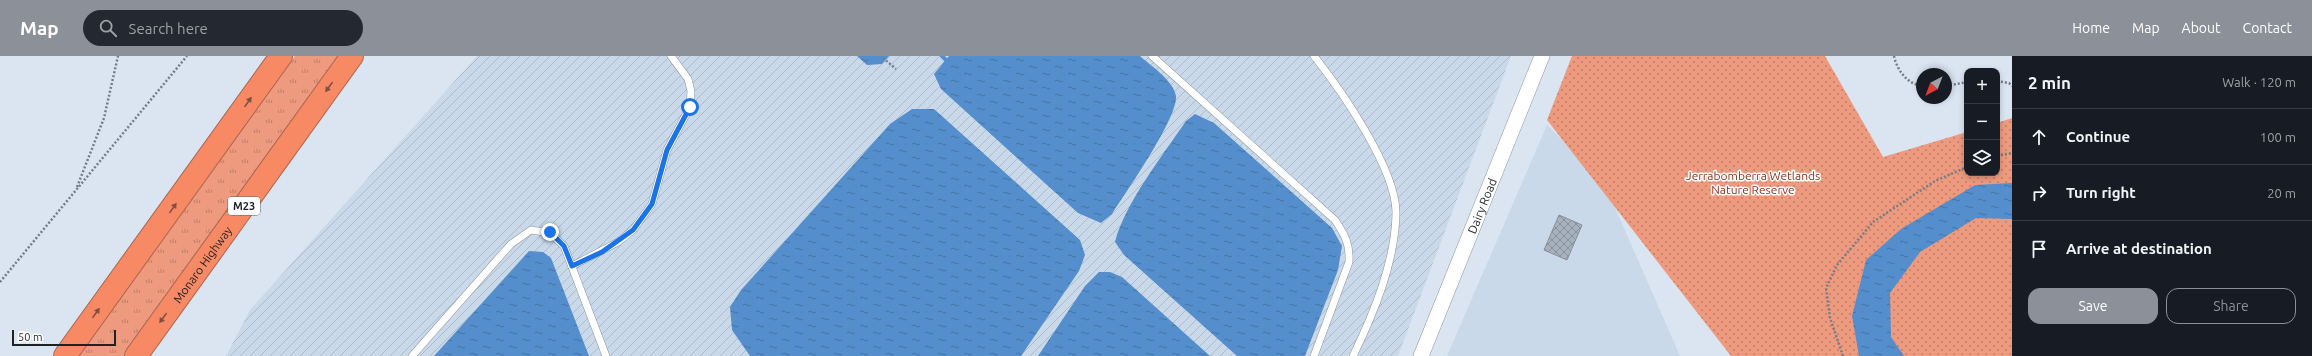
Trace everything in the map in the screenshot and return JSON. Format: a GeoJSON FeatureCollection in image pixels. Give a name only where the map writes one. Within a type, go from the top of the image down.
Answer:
{"type":"FeatureCollection","features":[{"type":"Feature","properties":{"kind":"highway"},"geometry":{"type":"LineString","coordinates":[[65,356],[281,56]]}},
{"type":"Feature","properties":{"kind":"highway","name":"Monaro Highway"},"geometry":{"type":"LineString","coordinates":[[136,356],[352,56]]}},
{"type":"Feature","properties":{"kind":"street","name":"Dairy Road"},"geometry":{"type":"LineString","coordinates":[[1421,356],[1542,56]]}},
{"type":"Feature","properties":{"kind":"lane"},"geometry":{"type":"LineString","coordinates":[[572,266],[618,242],[633,230],[652,204],[667,150],[690,107],[691,91],[688,79],[671,56]]}},
{"type":"Feature","properties":{"kind":"lane"},"geometry":{"type":"LineString","coordinates":[[1152,56],[1335,220],[1346,235],[1350,248],[1348,262],[1314,356]]}},
{"type":"Feature","properties":{"kind":"lane"},"geometry":{"type":"LineString","coordinates":[[1314,56],[1331,78],[1373,146],[1391,188],[1396,212],[1393,245],[1383,282],[1353,356]]}},
{"type":"Feature","properties":{"kind":"lane"},"geometry":{"type":"LineString","coordinates":[[412,356],[511,244],[531,230],[550,232],[564,246],[606,356]]}},
{"type":"Feature","properties":{"kind":"path"},"geometry":{"type":"LineString","coordinates":[[75,190],[104,118],[118,56]]}},
{"type":"Feature","properties":{"kind":"path"},"geometry":{"type":"LineString","coordinates":[[0,282],[187,56]]}},
{"type":"Feature","properties":{"kind":"path"},"geometry":{"type":"LineString","coordinates":[[1894,56],[1896,67],[1916,85]]}},
{"type":"Feature","properties":{"kind":"path"},"geometry":{"type":"LineString","coordinates":[[883,58],[896,69]]}},
{"type":"Feature","properties":{"kind":"path"},"geometry":{"type":"LineString","coordinates":[[2000,82],[2009,83],[2012,86]]}},
{"type":"Feature","properties":{"kind":"path"},"geometry":{"type":"LineString","coordinates":[[1952,85],[1964,83]]}},
{"type":"Feature","properties":{"kind":"path"},"geometry":{"type":"LineString","coordinates":[[2000,155],[2012,153]]}},
{"type":"Feature","properties":{"kind":"path"},"geometry":{"type":"LineString","coordinates":[[1843,356],[1830,318],[1826,288],[1837,265],[1873,222],[1935,181],[1964,168]]}},
{"type":"Feature","properties":{"kind":"shaded area"},"geometry":{"type":"Polygon","coordinates":[[[477,56],[1511,56],[1398,356],[226,356],[250,310],[477,56]]]}},
{"type":"Feature","properties":{"kind":"shaded area"},"geometry":{"type":"Polygon","coordinates":[[[1547,125],[1603,180],[1680,356],[1447,356],[1547,125]]]}},
{"type":"Feature","properties":{"kind":"green space"},"geometry":{"type":"Polygon","coordinates":[[[295,56],[342,56],[126,356],[79,356],[295,56]]]}},
{"type":"Feature","properties":{"kind":"green space","name":"Jerrabomberra Wetlands Nature Reserve"},"geometry":{"type":"Polygon","coordinates":[[[1572,56],[1825,56],[1883,157],[1964,133],[1964,176],[2000,176],[2000,122],[2012,118],[2012,356],[1731,356],[1547,120],[1572,56]]]}},
{"type":"Feature","properties":{"kind":"water"},"geometry":{"type":"Polygon","coordinates":[[[857,56],[889,56],[882,64],[867,65],[857,56]]]}},
{"type":"Feature","properties":{"kind":"water"},"geometry":{"type":"Polygon","coordinates":[[[949,56],[1140,56],[1171,84],[1176,96],[1169,121],[1150,155],[1112,214],[1101,223],[1078,213],[941,89],[934,74],[949,56]]]}},
{"type":"Feature","properties":{"kind":"water"},"geometry":{"type":"Polygon","coordinates":[[[912,109],[934,109],[1080,240],[1085,255],[1079,271],[1021,356],[750,356],[732,330],[730,307],[741,290],[890,124],[912,109]]]}},
{"type":"Feature","properties":{"kind":"water"},"geometry":{"type":"Polygon","coordinates":[[[1195,114],[1214,123],[1332,228],[1342,246],[1338,270],[1305,356],[1237,356],[1124,255],[1115,242],[1127,211],[1146,180],[1186,121],[1195,114]]]}},
{"type":"Feature","properties":{"kind":"water"},"geometry":{"type":"Polygon","coordinates":[[[2012,183],[2012,219],[1976,218],[1920,252],[1890,293],[1891,337],[1904,356],[1859,356],[1852,316],[1866,260],[1901,229],[1975,185],[2012,183]]]}},
{"type":"Feature","properties":{"kind":"water"},"geometry":{"type":"Polygon","coordinates":[[[529,251],[543,252],[551,258],[589,356],[434,356],[529,251]]]}},
{"type":"Feature","properties":{"kind":"water"},"geometry":{"type":"Polygon","coordinates":[[[1099,272],[1110,272],[1122,277],[1210,356],[1038,356],[1085,286],[1099,272]]]}},
{"type":"Feature","properties":{"kind":"building"},"geometry":{"type":"Polygon","coordinates":[[[1559,215],[1582,225],[1567,260],[1544,250],[1559,215]]]}},
{"type":"Feature","properties":{"kind":"waterway"},"geometry":{"type":"LineString","coordinates":[[942,56],[946,60]]}},
{"type":"Feature","properties":{"kind":"route"},"geometry":{"type":"LineString","coordinates":[[550,232],[564,246],[572,266],[602,252],[633,230],[652,204],[667,150],[690,107]]}}]}
